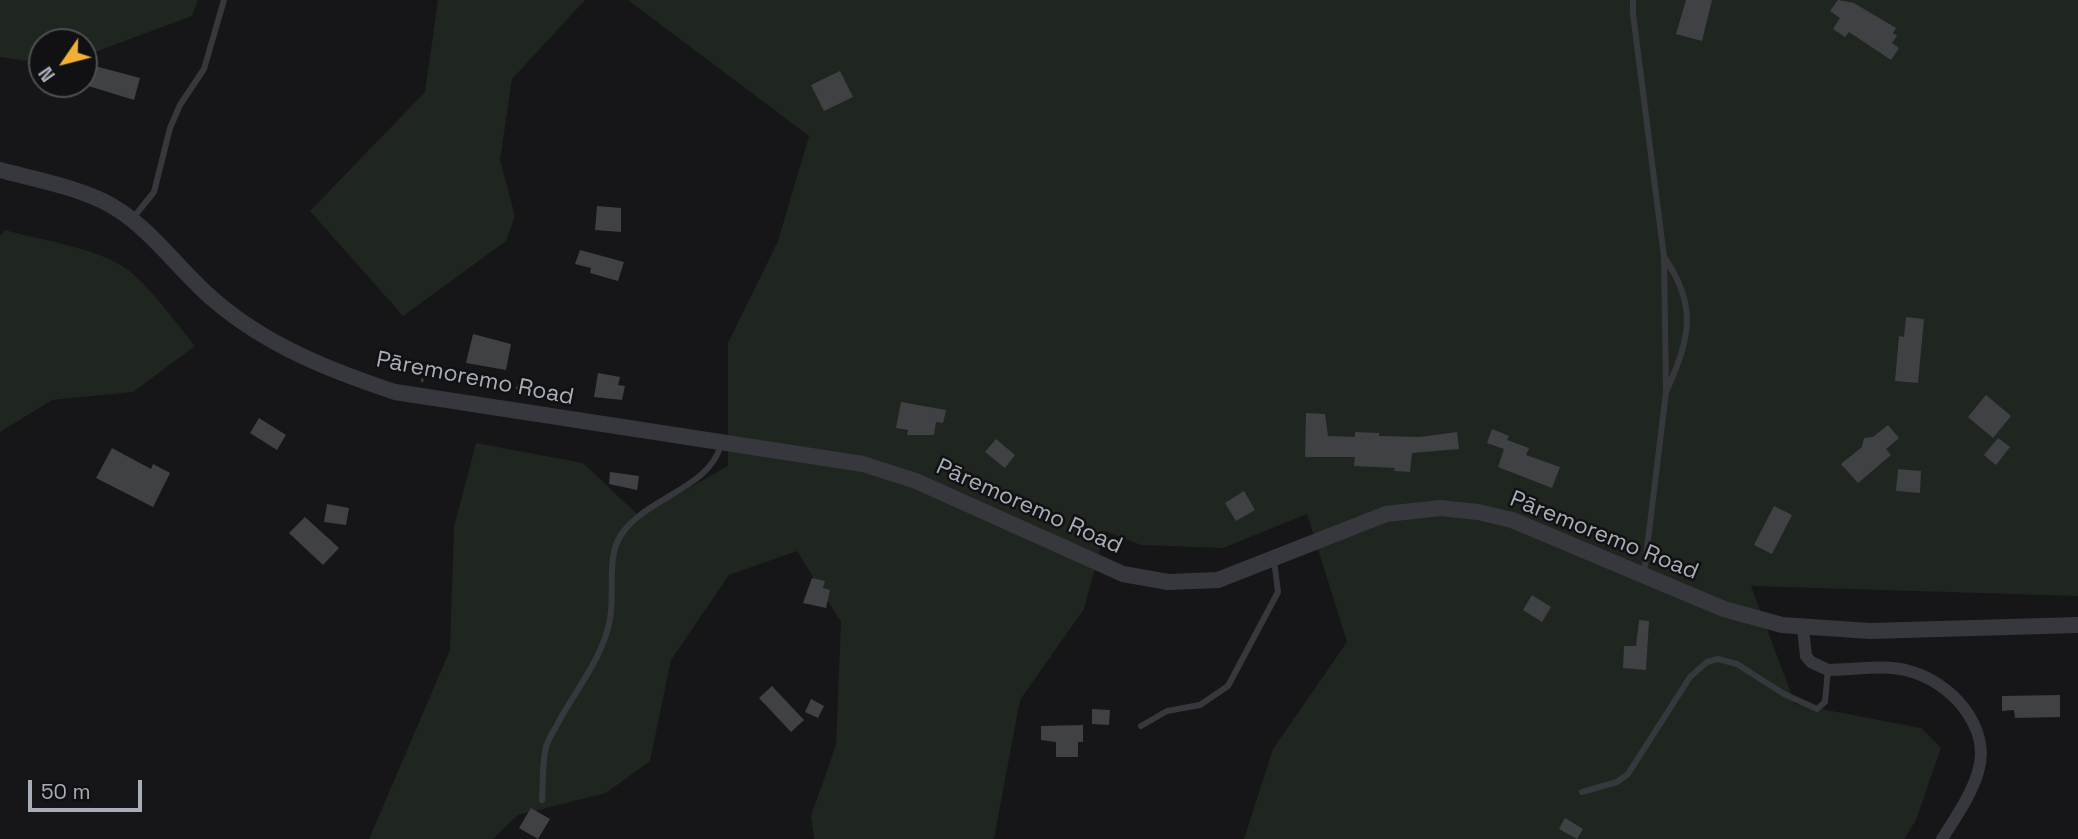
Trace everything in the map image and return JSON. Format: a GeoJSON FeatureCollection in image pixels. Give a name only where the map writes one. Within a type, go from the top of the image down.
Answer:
{"type":"FeatureCollection","features":[{"type":"Feature","properties":{"kind":"street","name":"Pāremoremo Road"},"geometry":{"type":"LineString","coordinates":[[0,170],[103,201],[132,220],[214,300],[287,351],[335,372],[395,392],[863,464],[916,481],[1123,574],[1168,582],[1218,580],[1386,514],[1440,508],[1478,512],[1513,520],[1743,616],[1803,628],[1883,630],[2078,625]]}},
{"type":"Feature","properties":{"kind":"street"},"geometry":{"type":"LineString","coordinates":[[1803,628],[1806,656],[1811,662],[1828,670],[1909,671],[1942,688],[1958,701],[1974,721],[1981,748],[1979,770],[1970,794],[1942,839]]}},
{"type":"Feature","properties":{"kind":"lane"},"geometry":{"type":"LineString","coordinates":[[132,220],[154,192],[170,128],[180,104],[204,69],[224,0]]}},
{"type":"Feature","properties":{"kind":"lane"},"geometry":{"type":"LineString","coordinates":[[1633,0],[1664,257],[1666,392],[1643,575]]}},
{"type":"Feature","properties":{"kind":"lane"},"geometry":{"type":"LineString","coordinates":[[1664,257],[1676,275],[1688,304],[1684,351],[1666,392]]}},
{"type":"Feature","properties":{"kind":"lane"},"geometry":{"type":"LineString","coordinates":[[542,800],[546,746],[602,648],[611,618],[614,551],[619,537],[629,524],[658,500],[701,476],[716,462],[721,444]]}},
{"type":"Feature","properties":{"kind":"lane"},"geometry":{"type":"LineString","coordinates":[[1141,726],[1167,711],[1200,705],[1228,686],[1273,606],[1278,592],[1274,560]]}},
{"type":"Feature","properties":{"kind":"lane"},"geometry":{"type":"LineString","coordinates":[[1582,792],[1617,782],[1628,774],[1690,677],[1707,662],[1718,660],[1737,664],[1784,694],[1817,709],[1825,702],[1828,670]]}},
{"type":"Feature","properties":{"kind":"path"},"geometry":{"type":"LineString","coordinates":[[420,396],[423,374],[526,389],[524,413]]}},
{"type":"Feature","properties":{"kind":"shaded area"},"geometry":{"type":"Polygon","coordinates":[[[0,0],[198,0],[192,16],[98,51],[98,28],[28,28],[28,61],[0,57],[0,0]]]}},
{"type":"Feature","properties":{"kind":"shaded area"},"geometry":{"type":"Polygon","coordinates":[[[438,0],[585,0],[512,79],[500,160],[515,216],[506,241],[403,316],[310,211],[425,92],[438,0]]]}},
{"type":"Feature","properties":{"kind":"shaded area"},"geometry":{"type":"Polygon","coordinates":[[[628,0],[2078,0],[2078,596],[1751,586],[1795,704],[1921,728],[1941,748],[1916,820],[1904,839],[1244,839],[1273,749],[1347,642],[1307,514],[1223,548],[1141,545],[1105,531],[1084,609],[1020,700],[994,839],[814,839],[811,816],[836,745],[841,622],[797,551],[729,575],[671,660],[650,761],[606,793],[518,815],[493,839],[369,839],[450,650],[454,527],[476,443],[583,463],[639,516],[728,466],[728,343],[778,241],[809,136],[628,0]]]}},
{"type":"Feature","properties":{"kind":"shaded area"},"geometry":{"type":"Polygon","coordinates":[[[5,230],[89,251],[120,264],[149,289],[195,346],[133,392],[52,400],[0,432],[0,236],[5,230]]]}},
{"type":"Feature","properties":{"kind":"building"},"geometry":{"type":"Polygon","coordinates":[[[1686,0],[1712,0],[1702,41],[1676,34],[1686,0]]]}},
{"type":"Feature","properties":{"kind":"building"},"geometry":{"type":"Polygon","coordinates":[[[1838,0],[1854,3],[1896,28],[1893,33],[1897,36],[1892,43],[1899,48],[1891,60],[1849,32],[1845,37],[1833,29],[1840,18],[1830,11],[1838,0]]]}},
{"type":"Feature","properties":{"kind":"building"},"geometry":{"type":"Polygon","coordinates":[[[98,67],[140,78],[134,100],[98,89],[98,67]]]}},
{"type":"Feature","properties":{"kind":"building"},"geometry":{"type":"Polygon","coordinates":[[[840,71],[853,97],[824,111],[811,85],[840,71]]]}},
{"type":"Feature","properties":{"kind":"building"},"geometry":{"type":"Polygon","coordinates":[[[597,206],[621,208],[621,232],[595,230],[597,206]]]}},
{"type":"Feature","properties":{"kind":"building"},"geometry":{"type":"Polygon","coordinates":[[[580,250],[624,262],[618,281],[590,273],[591,268],[575,264],[580,250]]]}},
{"type":"Feature","properties":{"kind":"building"},"geometry":{"type":"Polygon","coordinates":[[[1906,317],[1924,319],[1918,383],[1895,381],[1899,336],[1904,337],[1906,317]]]}},
{"type":"Feature","properties":{"kind":"building"},"geometry":{"type":"Polygon","coordinates":[[[473,334],[511,344],[506,370],[466,363],[473,334]]]}},
{"type":"Feature","properties":{"kind":"building"},"geometry":{"type":"Polygon","coordinates":[[[598,373],[620,377],[618,385],[625,386],[622,400],[594,397],[598,373]]]}},
{"type":"Feature","properties":{"kind":"building"},"geometry":{"type":"Polygon","coordinates":[[[1986,395],[2011,416],[1993,438],[1968,417],[1986,395]]]}},
{"type":"Feature","properties":{"kind":"building"},"geometry":{"type":"Polygon","coordinates":[[[901,402],[946,410],[943,423],[936,422],[934,435],[907,435],[908,430],[896,428],[901,402]]]}},
{"type":"Feature","properties":{"kind":"building"},"geometry":{"type":"Polygon","coordinates":[[[1306,413],[1325,414],[1328,436],[1355,437],[1355,432],[1379,433],[1379,436],[1420,437],[1457,432],[1459,449],[1412,453],[1410,472],[1394,471],[1395,468],[1354,466],[1355,457],[1305,457],[1306,413]]]}},
{"type":"Feature","properties":{"kind":"building"},"geometry":{"type":"Polygon","coordinates":[[[259,418],[286,435],[277,450],[250,433],[259,418]]]}},
{"type":"Feature","properties":{"kind":"building"},"geometry":{"type":"Polygon","coordinates":[[[1888,425],[1899,438],[1886,449],[1891,455],[1858,483],[1841,464],[1862,447],[1864,438],[1873,437],[1888,425]]]}},
{"type":"Feature","properties":{"kind":"building"},"geometry":{"type":"Polygon","coordinates":[[[1492,429],[1509,436],[1507,440],[1529,448],[1526,455],[1560,467],[1552,488],[1498,467],[1504,449],[1487,443],[1492,429]]]}},
{"type":"Feature","properties":{"kind":"building"},"geometry":{"type":"Polygon","coordinates":[[[1998,438],[2010,447],[1996,465],[1984,455],[1998,438]]]}},
{"type":"Feature","properties":{"kind":"building"},"geometry":{"type":"Polygon","coordinates":[[[996,439],[1015,455],[1005,468],[985,452],[996,439]]]}},
{"type":"Feature","properties":{"kind":"building"},"geometry":{"type":"Polygon","coordinates":[[[112,448],[151,469],[153,464],[170,473],[153,507],[96,478],[112,448]]]}},
{"type":"Feature","properties":{"kind":"building"},"geometry":{"type":"Polygon","coordinates":[[[1898,469],[1921,471],[1920,493],[1896,491],[1898,469]]]}},
{"type":"Feature","properties":{"kind":"building"},"geometry":{"type":"Polygon","coordinates":[[[610,472],[639,476],[637,490],[609,484],[610,472]]]}},
{"type":"Feature","properties":{"kind":"building"},"geometry":{"type":"Polygon","coordinates":[[[1244,491],[1255,510],[1236,521],[1225,503],[1244,491]]]}},
{"type":"Feature","properties":{"kind":"building"},"geometry":{"type":"Polygon","coordinates":[[[327,504],[349,508],[346,525],[324,522],[327,504]]]}},
{"type":"Feature","properties":{"kind":"building"},"geometry":{"type":"Polygon","coordinates":[[[1774,506],[1792,515],[1772,554],[1754,545],[1774,506]]]}},
{"type":"Feature","properties":{"kind":"building"},"geometry":{"type":"Polygon","coordinates":[[[305,517],[339,548],[323,565],[289,533],[305,517]]]}},
{"type":"Feature","properties":{"kind":"building"},"geometry":{"type":"Polygon","coordinates":[[[812,578],[825,581],[823,588],[830,590],[826,608],[803,603],[812,578]]]}},
{"type":"Feature","properties":{"kind":"building"},"geometry":{"type":"Polygon","coordinates":[[[1532,595],[1551,607],[1542,622],[1523,610],[1532,595]]]}},
{"type":"Feature","properties":{"kind":"building"},"geometry":{"type":"Polygon","coordinates":[[[1639,620],[1649,621],[1646,670],[1623,668],[1624,646],[1636,646],[1639,620]]]}},
{"type":"Feature","properties":{"kind":"building"},"geometry":{"type":"Polygon","coordinates":[[[772,686],[804,720],[791,732],[759,698],[772,686]]]}},
{"type":"Feature","properties":{"kind":"building"},"geometry":{"type":"Polygon","coordinates":[[[2060,695],[2060,717],[2015,718],[2014,710],[2002,711],[2002,696],[2060,695]]]}},
{"type":"Feature","properties":{"kind":"building"},"geometry":{"type":"Polygon","coordinates":[[[811,699],[824,706],[818,718],[805,712],[811,699]]]}},
{"type":"Feature","properties":{"kind":"building"},"geometry":{"type":"Polygon","coordinates":[[[1092,709],[1110,710],[1109,725],[1092,724],[1092,709]]]}},
{"type":"Feature","properties":{"kind":"building"},"geometry":{"type":"Polygon","coordinates":[[[1083,725],[1083,742],[1078,742],[1078,757],[1056,757],[1056,742],[1041,740],[1041,726],[1083,725]]]}},
{"type":"Feature","properties":{"kind":"building"},"geometry":{"type":"Polygon","coordinates":[[[531,808],[550,819],[538,839],[519,828],[531,808]]]}},
{"type":"Feature","properties":{"kind":"building"},"geometry":{"type":"Polygon","coordinates":[[[1565,818],[1583,829],[1577,839],[1559,829],[1565,818]]]}}]}
